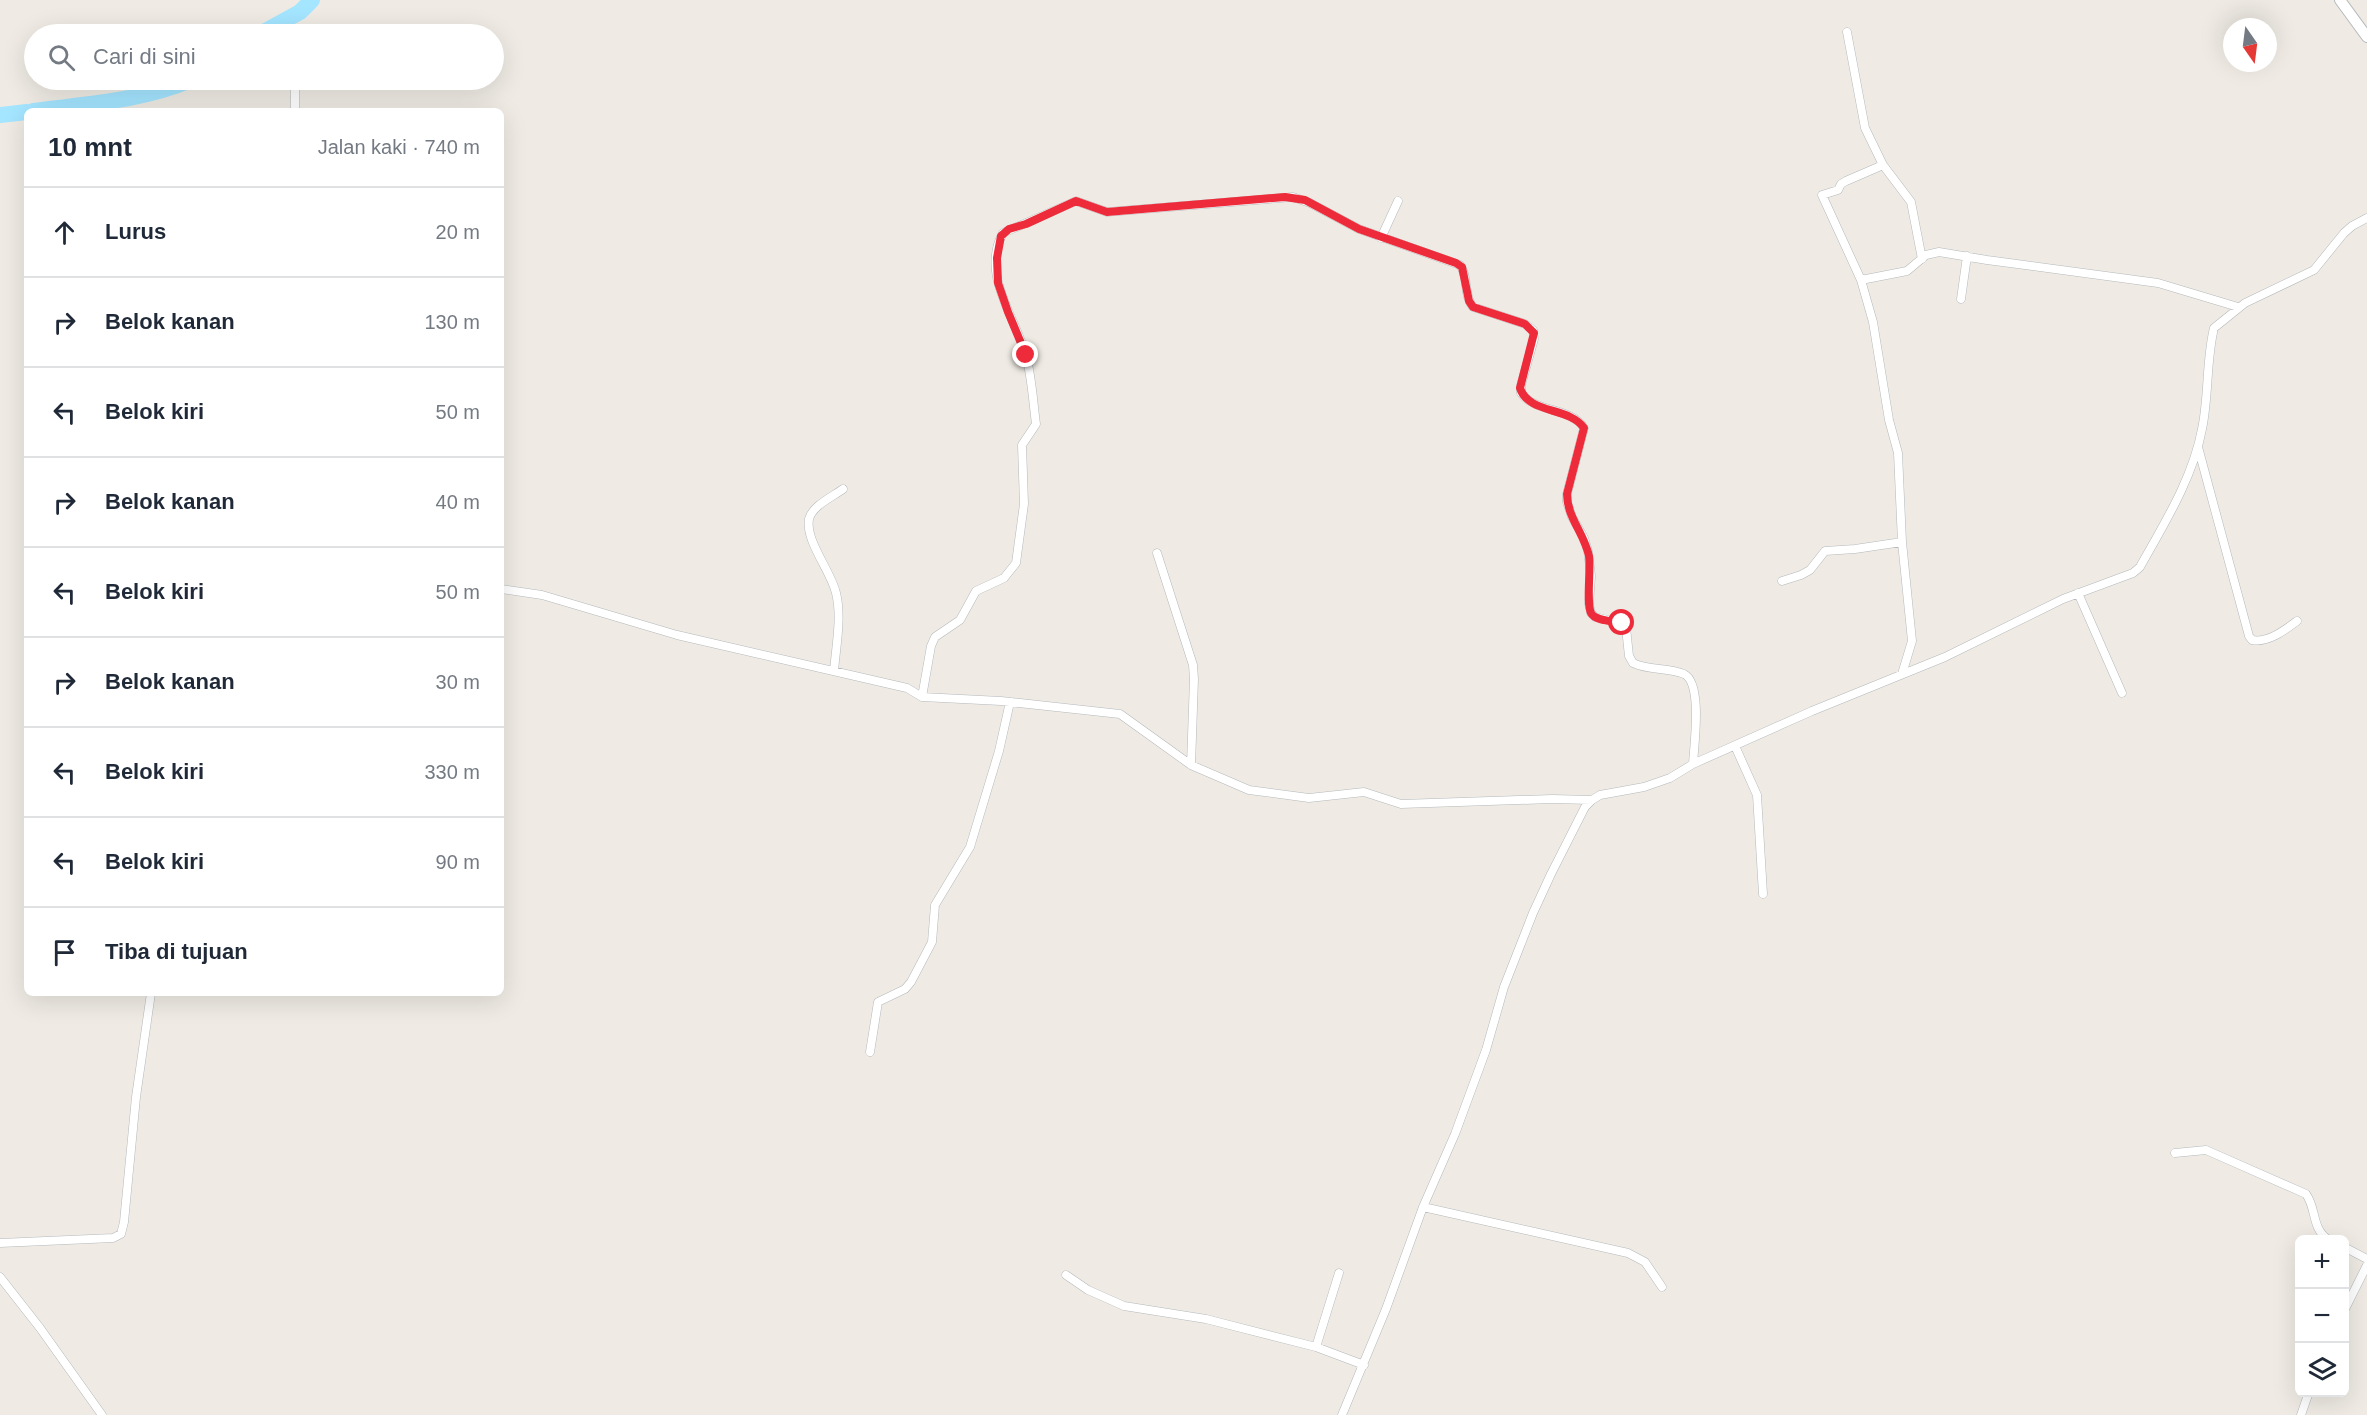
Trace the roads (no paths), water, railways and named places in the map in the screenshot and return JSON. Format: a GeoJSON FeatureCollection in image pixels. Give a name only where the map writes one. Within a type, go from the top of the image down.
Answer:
{"type":"FeatureCollection","features":[{"type":"Feature","properties":{"kind":"street"},"geometry":{"type":"LineString","coordinates":[[2340,0],[2367,37]]}},
{"type":"Feature","properties":{"kind":"street"},"geometry":{"type":"LineString","coordinates":[[1847,32],[1865,128],[1883,165],[1911,202],[1922,259]]}},
{"type":"Feature","properties":{"kind":"street"},"geometry":{"type":"LineString","coordinates":[[295,90],[295,108]]}},
{"type":"Feature","properties":{"kind":"street"},"geometry":{"type":"LineString","coordinates":[[1883,165],[1846,181],[1841,184],[1839,190],[1822,195],[1861,280],[1873,322],[1887,410],[1898,453],[1902,542],[1912,641],[1902,674]]}},
{"type":"Feature","properties":{"kind":"street"},"geometry":{"type":"LineString","coordinates":[[922,697],[931,646],[935,637],[960,620],[976,591],[1004,578],[1011,571],[1019,551],[1024,504],[1022,445],[1035,429],[1036,424],[1026,355],[998,283],[997,258],[1001,236],[1006,230],[1026,224],[1076,201],[1107,212],[1285,197],[1305,200],[1381,238],[1460,265],[1469,301],[1473,307],[1525,324],[1533,330],[1534,339],[1521,385],[1521,393],[1532,402],[1575,419],[1584,428],[1567,498],[1572,517],[1582,532],[1588,551],[1591,576],[1590,609],[1595,617],[1626,626],[1629,656],[1634,663],[1684,674],[1691,680],[1696,700],[1693,764]]}},
{"type":"Feature","properties":{"kind":"street"},"geometry":{"type":"LineString","coordinates":[[1381,238],[1398,201]]}},
{"type":"Feature","properties":{"kind":"street"},"geometry":{"type":"LineString","coordinates":[[1342,1415],[1364,1365],[1423,1207],[1476,1078],[1504,987],[1533,913],[1586,807],[1600,795],[1660,782],[1677,775],[1693,764],[1735,747],[1819,707],[1945,657],[2038,611],[2130,575],[2140,567],[2171,512],[2198,445],[2213,331],[2216,325],[2238,307],[2314,270],[2344,233],[2367,218]]}},
{"type":"Feature","properties":{"kind":"street"},"geometry":{"type":"LineString","coordinates":[[1861,280],[1906,271],[1926,255],[1938,252],[2158,283],[2238,307]]}},
{"type":"Feature","properties":{"kind":"street"},"geometry":{"type":"LineString","coordinates":[[1961,299],[1968,256]]}},
{"type":"Feature","properties":{"kind":"street"},"geometry":{"type":"LineString","coordinates":[[2198,445],[2248,636],[2252,640],[2263,640],[2286,629],[2296,621]]}},
{"type":"Feature","properties":{"kind":"street"},"geometry":{"type":"LineString","coordinates":[[834,671],[838,618],[836,594],[812,538],[808,521],[812,512],[843,489]]}},
{"type":"Feature","properties":{"kind":"street"},"geometry":{"type":"LineString","coordinates":[[1782,581],[1810,570],[1825,551],[1902,542]]}},
{"type":"Feature","properties":{"kind":"street"},"geometry":{"type":"LineString","coordinates":[[1157,553],[1193,665],[1191,765]]}},
{"type":"Feature","properties":{"kind":"street"},"geometry":{"type":"LineString","coordinates":[[504,590],[542,596],[677,635],[906,688],[922,697],[1010,702],[1120,714],[1191,765],[1248,790],[1309,798],[1364,792],[1401,804],[1552,799],[1592,800]]}},
{"type":"Feature","properties":{"kind":"street"},"geometry":{"type":"LineString","coordinates":[[2078,594],[2122,693]]}},
{"type":"Feature","properties":{"kind":"street"},"geometry":{"type":"LineString","coordinates":[[870,1052],[878,1002],[905,989],[911,982],[932,942],[935,905],[970,847],[999,751],[1010,702]]}},
{"type":"Feature","properties":{"kind":"street"},"geometry":{"type":"LineString","coordinates":[[1735,747],[1757,795],[1763,894]]}},
{"type":"Feature","properties":{"kind":"street"},"geometry":{"type":"LineString","coordinates":[[0,1243],[113,1238],[121,1234],[136,1097],[151,996]]}},
{"type":"Feature","properties":{"kind":"street"},"geometry":{"type":"LineString","coordinates":[[2175,1153],[2206,1150],[2306,1194],[2310,1200],[2318,1230],[2324,1235]]}},
{"type":"Feature","properties":{"kind":"street"},"geometry":{"type":"LineString","coordinates":[[1423,1207],[1635,1256],[1645,1262],[1662,1287]]}},
{"type":"Feature","properties":{"kind":"street"},"geometry":{"type":"LineString","coordinates":[[2349,1250],[2367,1259]]}},
{"type":"Feature","properties":{"kind":"street"},"geometry":{"type":"LineString","coordinates":[[2349,1301],[2367,1265]]}},
{"type":"Feature","properties":{"kind":"street"},"geometry":{"type":"LineString","coordinates":[[1316,1347],[1339,1273]]}},
{"type":"Feature","properties":{"kind":"street"},"geometry":{"type":"LineString","coordinates":[[1066,1275],[1088,1290],[1124,1306],[1206,1319],[1316,1347],[1364,1365]]}},
{"type":"Feature","properties":{"kind":"street"},"geometry":{"type":"LineString","coordinates":[[0,1277],[40,1328],[102,1415]]}},
{"type":"Feature","properties":{"kind":"street"},"geometry":{"type":"LineString","coordinates":[[2301,1415],[2307,1397]]}},
{"type":"Feature","properties":{"kind":"waterway"},"geometry":{"type":"LineString","coordinates":[[278,24],[300,12],[312,0]]}},
{"type":"Feature","properties":{"kind":"waterway"},"geometry":{"type":"LineString","coordinates":[[59,108],[93,104],[162,90]]}},
{"type":"Feature","properties":{"kind":"waterway"},"geometry":{"type":"LineString","coordinates":[[0,115],[24,112]]}}]}
